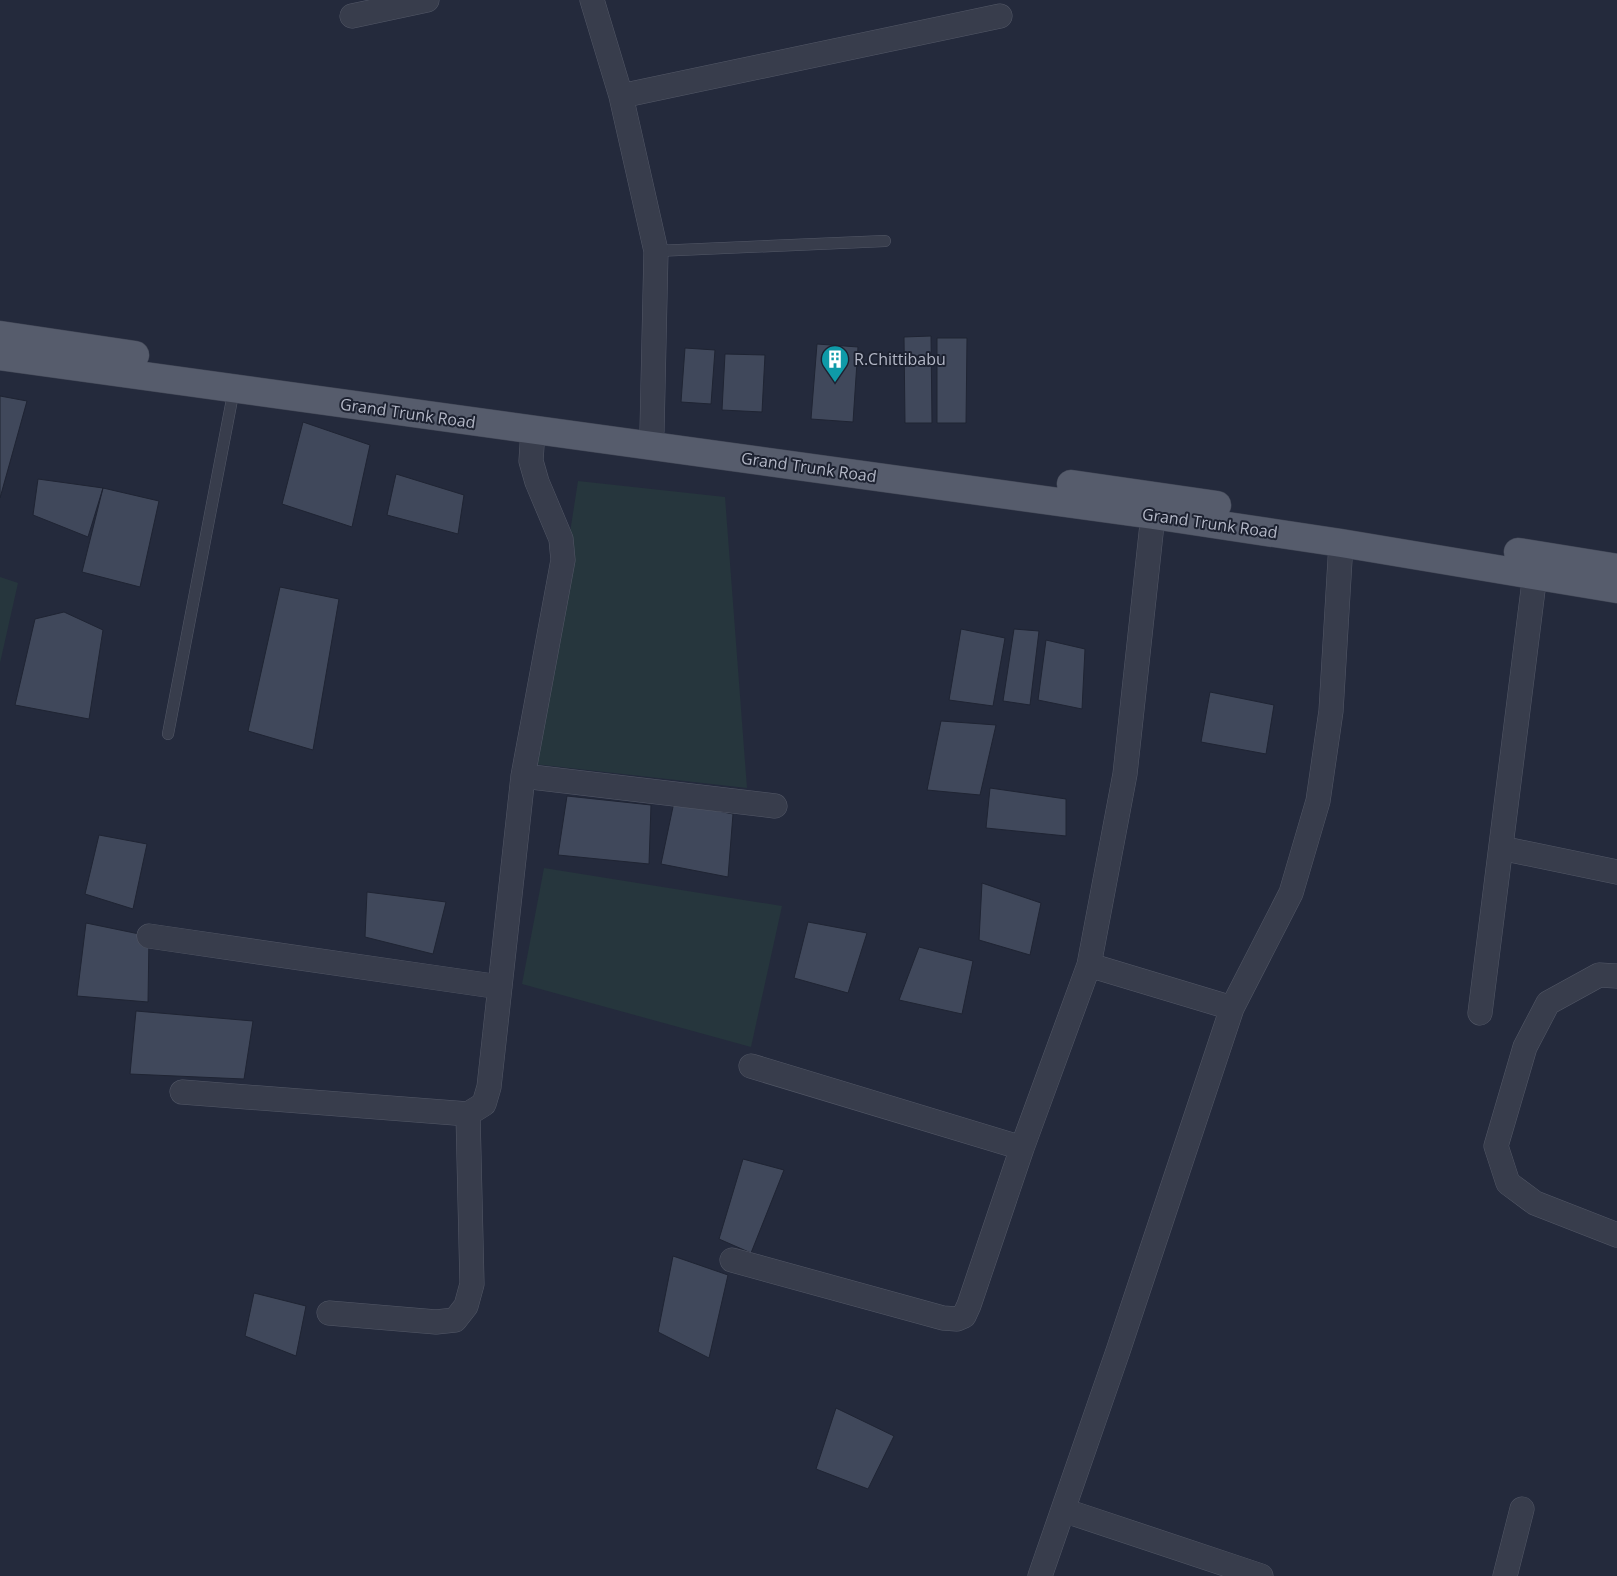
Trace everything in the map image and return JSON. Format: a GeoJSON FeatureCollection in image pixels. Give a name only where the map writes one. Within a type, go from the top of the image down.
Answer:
{"type":"FeatureCollection","features":[{"type":"Feature","properties":{"kind":"main road","name":"Grand Trunk Road"},"geometry":{"type":"LineString","coordinates":[[0,335],[652,431],[1146,494],[1617,568]]}},
{"type":"Feature","properties":{"kind":"main road","name":"Grand Trunk Road"},"geometry":{"type":"LineString","coordinates":[[0,356],[1153,514],[1535,574],[1617,589]]}},
{"type":"Feature","properties":{"kind":"street"},"geometry":{"type":"LineString","coordinates":[[352,16],[427,0]]}},
{"type":"Feature","properties":{"kind":"street"},"geometry":{"type":"LineString","coordinates":[[592,0],[621,96],[656,251],[652,431]]}},
{"type":"Feature","properties":{"kind":"street"},"geometry":{"type":"LineString","coordinates":[[621,96],[1000,16]]}},
{"type":"Feature","properties":{"kind":"street"},"geometry":{"type":"LineString","coordinates":[[182,1092],[468,1114],[484,1104],[489,1087],[523,776],[563,560],[561,538],[537,482],[531,462],[533,430]]}},
{"type":"Feature","properties":{"kind":"street"},"geometry":{"type":"LineString","coordinates":[[732,1260],[943,1318],[957,1319],[964,1316],[1022,1148],[1089,965],[1125,774],[1153,514]]}},
{"type":"Feature","properties":{"kind":"street"},"geometry":{"type":"LineString","coordinates":[[1040,1576],[1121,1342],[1232,1008],[1291,893],[1318,801],[1331,711],[1341,543]]}},
{"type":"Feature","properties":{"kind":"street"},"geometry":{"type":"LineString","coordinates":[[1480,1013],[1535,574]]}},
{"type":"Feature","properties":{"kind":"street"},"geometry":{"type":"LineString","coordinates":[[523,776],[775,806]]}},
{"type":"Feature","properties":{"kind":"street"},"geometry":{"type":"LineString","coordinates":[[1501,848],[1617,872]]}},
{"type":"Feature","properties":{"kind":"street"},"geometry":{"type":"LineString","coordinates":[[149,936],[500,987]]}},
{"type":"Feature","properties":{"kind":"street"},"geometry":{"type":"LineString","coordinates":[[1089,965],[1232,1008]]}},
{"type":"Feature","properties":{"kind":"street"},"geometry":{"type":"LineString","coordinates":[[1617,976],[1599,975],[1548,1003],[1525,1047],[1496,1146],[1508,1183],[1535,1203],[1617,1235]]}},
{"type":"Feature","properties":{"kind":"street"},"geometry":{"type":"LineString","coordinates":[[751,1066],[1022,1148]]}},
{"type":"Feature","properties":{"kind":"street"},"geometry":{"type":"LineString","coordinates":[[329,1313],[436,1322],[455,1320],[466,1306],[472,1284],[468,1114]]}},
{"type":"Feature","properties":{"kind":"street"},"geometry":{"type":"LineString","coordinates":[[1505,1576],[1522,1509]]}},
{"type":"Feature","properties":{"kind":"street"},"geometry":{"type":"LineString","coordinates":[[1063,1510],[1261,1576]]}},
{"type":"Feature","properties":{"kind":"lane"},"geometry":{"type":"LineString","coordinates":[[656,251],[885,241]]}},
{"type":"Feature","properties":{"kind":"lane"},"geometry":{"type":"LineString","coordinates":[[168,734],[234,388]]}},
{"type":"Feature","properties":{"kind":"shaded area"},"geometry":{"type":"Polygon","coordinates":[[[578,481],[725,497],[747,788],[534,764],[578,481]]]}},
{"type":"Feature","properties":{"kind":"shaded area"},"geometry":{"type":"Polygon","coordinates":[[[0,577],[18,583],[0,663],[0,577]]]}},
{"type":"Feature","properties":{"kind":"shaded area"},"geometry":{"type":"Polygon","coordinates":[[[544,868],[782,906],[751,1047],[522,984],[544,868]]]}},
{"type":"Feature","properties":{"kind":"building"},"geometry":{"type":"Polygon","coordinates":[[[931,336],[932,423],[905,423],[904,337],[931,336]]]}},
{"type":"Feature","properties":{"kind":"building"},"geometry":{"type":"Polygon","coordinates":[[[937,338],[967,338],[966,423],[937,423],[937,338]]]}},
{"type":"Feature","properties":{"kind":"building","name":"R.Chittibabu"},"geometry":{"type":"Polygon","coordinates":[[[817,344],[858,347],[853,422],[811,419],[817,344]]]}},
{"type":"Feature","properties":{"kind":"building"},"geometry":{"type":"Polygon","coordinates":[[[685,348],[715,350],[711,404],[681,402],[685,348]]]}},
{"type":"Feature","properties":{"kind":"building"},"geometry":{"type":"Polygon","coordinates":[[[725,354],[765,355],[762,412],[722,410],[725,354]]]}},
{"type":"Feature","properties":{"kind":"building"},"geometry":{"type":"Polygon","coordinates":[[[0,396],[27,401],[0,498],[0,396]]]}},
{"type":"Feature","properties":{"kind":"building"},"geometry":{"type":"Polygon","coordinates":[[[303,422],[370,445],[352,527],[282,504],[303,422]]]}},
{"type":"Feature","properties":{"kind":"building"},"geometry":{"type":"Polygon","coordinates":[[[396,474],[464,495],[458,534],[387,515],[396,474]]]}},
{"type":"Feature","properties":{"kind":"building"},"geometry":{"type":"Polygon","coordinates":[[[38,479],[103,488],[88,537],[33,515],[38,479]]]}},
{"type":"Feature","properties":{"kind":"building"},"geometry":{"type":"Polygon","coordinates":[[[103,488],[159,501],[140,587],[82,572],[103,488]]]}},
{"type":"Feature","properties":{"kind":"building"},"geometry":{"type":"Polygon","coordinates":[[[280,587],[339,599],[313,750],[248,731],[280,587]]]}},
{"type":"Feature","properties":{"kind":"building"},"geometry":{"type":"Polygon","coordinates":[[[64,612],[103,630],[89,719],[15,705],[35,619],[64,612]]]}},
{"type":"Feature","properties":{"kind":"building"},"geometry":{"type":"Polygon","coordinates":[[[961,629],[1005,638],[993,706],[949,700],[961,629]]]}},
{"type":"Feature","properties":{"kind":"building"},"geometry":{"type":"Polygon","coordinates":[[[1014,629],[1039,631],[1030,705],[1003,701],[1014,629]]]}},
{"type":"Feature","properties":{"kind":"building"},"geometry":{"type":"Polygon","coordinates":[[[1046,640],[1085,649],[1082,709],[1038,700],[1046,640]]]}},
{"type":"Feature","properties":{"kind":"building"},"geometry":{"type":"Polygon","coordinates":[[[1210,692],[1274,705],[1266,754],[1201,742],[1210,692]]]}},
{"type":"Feature","properties":{"kind":"building"},"geometry":{"type":"Polygon","coordinates":[[[941,721],[996,725],[980,795],[927,790],[941,721]]]}},
{"type":"Feature","properties":{"kind":"building"},"geometry":{"type":"Polygon","coordinates":[[[990,788],[1066,799],[1066,836],[986,828],[990,788]]]}},
{"type":"Feature","properties":{"kind":"building"},"geometry":{"type":"Polygon","coordinates":[[[567,796],[651,805],[649,864],[558,855],[567,796]]]}},
{"type":"Feature","properties":{"kind":"building"},"geometry":{"type":"Polygon","coordinates":[[[674,802],[733,814],[728,877],[661,864],[674,802]]]}},
{"type":"Feature","properties":{"kind":"building"},"geometry":{"type":"Polygon","coordinates":[[[99,835],[147,844],[133,909],[85,894],[99,835]]]}},
{"type":"Feature","properties":{"kind":"building"},"geometry":{"type":"Polygon","coordinates":[[[982,883],[1041,903],[1030,955],[979,940],[982,883]]]}},
{"type":"Feature","properties":{"kind":"building"},"geometry":{"type":"Polygon","coordinates":[[[367,892],[446,902],[433,954],[365,937],[367,892]]]}},
{"type":"Feature","properties":{"kind":"building"},"geometry":{"type":"Polygon","coordinates":[[[808,922],[867,933],[848,993],[794,978],[808,922]]]}},
{"type":"Feature","properties":{"kind":"building"},"geometry":{"type":"Polygon","coordinates":[[[86,923],[149,936],[148,1002],[77,996],[86,923]]]}},
{"type":"Feature","properties":{"kind":"building"},"geometry":{"type":"Polygon","coordinates":[[[919,947],[973,961],[962,1014],[899,1000],[919,947]]]}},
{"type":"Feature","properties":{"kind":"building"},"geometry":{"type":"Polygon","coordinates":[[[136,1011],[253,1021],[244,1079],[130,1074],[136,1011]]]}},
{"type":"Feature","properties":{"kind":"building"},"geometry":{"type":"Polygon","coordinates":[[[743,1159],[784,1170],[751,1253],[719,1239],[743,1159]]]}},
{"type":"Feature","properties":{"kind":"building"},"geometry":{"type":"Polygon","coordinates":[[[673,1256],[728,1275],[709,1358],[658,1332],[673,1256]]]}},
{"type":"Feature","properties":{"kind":"building"},"geometry":{"type":"Polygon","coordinates":[[[254,1293],[306,1306],[296,1356],[245,1336],[254,1293]]]}},
{"type":"Feature","properties":{"kind":"building"},"geometry":{"type":"Polygon","coordinates":[[[836,1408],[894,1436],[868,1489],[816,1469],[836,1408]]]}},
{"type":"Feature","properties":{"kind":"place","name":"R.Chittibabu"},"geometry":{"type":"Point","coordinates":[835,383]}}]}
